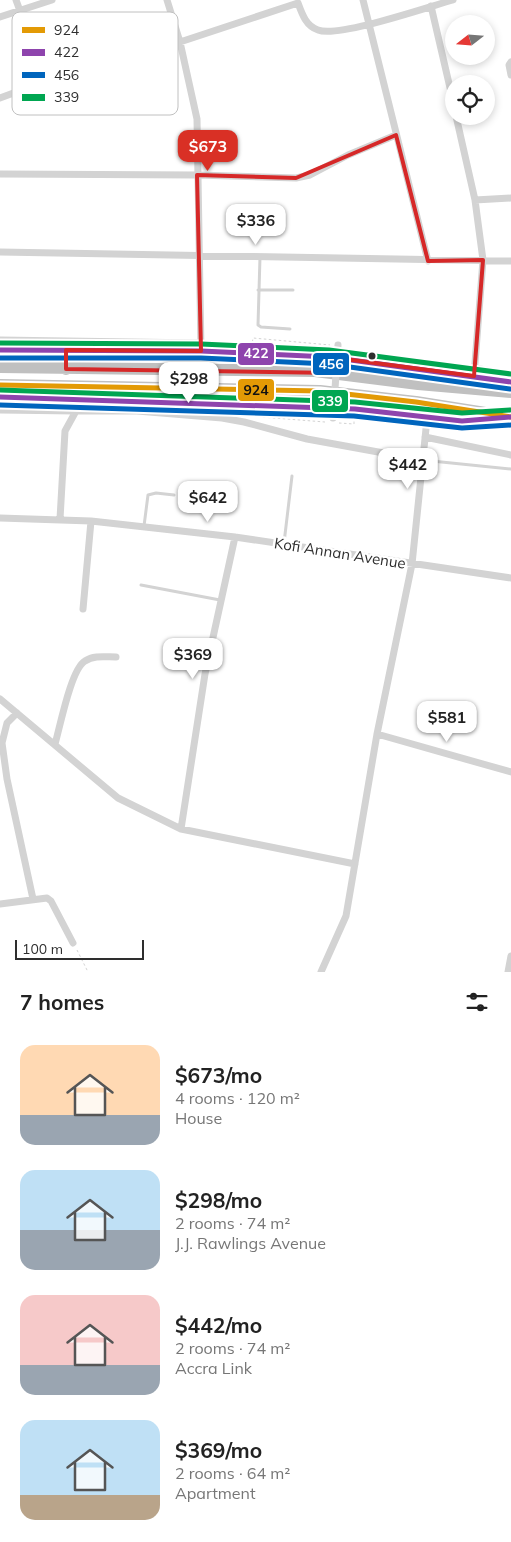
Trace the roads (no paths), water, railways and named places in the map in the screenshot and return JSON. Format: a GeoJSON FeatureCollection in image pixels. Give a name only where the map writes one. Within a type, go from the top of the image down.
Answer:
{"type":"FeatureCollection","features":[{"type":"Feature","properties":{"kind":"highway"},"geometry":{"type":"LineString","coordinates":[[66,350],[66,369]]}},
{"type":"Feature","properties":{"kind":"highway"},"geometry":{"type":"LineString","coordinates":[[0,367],[315,371],[418,384],[511,392]]}},
{"type":"Feature","properties":{"kind":"highway"},"geometry":{"type":"LineString","coordinates":[[0,384],[70,392],[320,391],[416,402],[511,417]]}},
{"type":"Feature","properties":{"kind":"street"},"geometry":{"type":"LineString","coordinates":[[16,0],[19,11]]}},
{"type":"Feature","properties":{"kind":"street"},"geometry":{"type":"LineString","coordinates":[[16,12],[52,0]]}},
{"type":"Feature","properties":{"kind":"street"},"geometry":{"type":"LineString","coordinates":[[167,0],[171,12]]}},
{"type":"Feature","properties":{"kind":"street"},"geometry":{"type":"LineString","coordinates":[[363,0],[428,261]]}},
{"type":"Feature","properties":{"kind":"street"},"geometry":{"type":"LineString","coordinates":[[180,42],[298,2],[306,21],[316,30],[325,32],[369,24],[453,0]]}},
{"type":"Feature","properties":{"kind":"street"},"geometry":{"type":"LineString","coordinates":[[431,6],[447,75]]}},
{"type":"Feature","properties":{"kind":"street"},"geometry":{"type":"LineString","coordinates":[[0,17],[12,13]]}},
{"type":"Feature","properties":{"kind":"street"},"geometry":{"type":"LineString","coordinates":[[178,36],[197,119],[201,351]]}},
{"type":"Feature","properties":{"kind":"street"},"geometry":{"type":"LineString","coordinates":[[511,62],[508,65],[511,75]]}},
{"type":"Feature","properties":{"kind":"street"},"geometry":{"type":"LineString","coordinates":[[0,98],[12,94]]}},
{"type":"Feature","properties":{"kind":"street"},"geometry":{"type":"LineString","coordinates":[[458,125],[475,200],[483,260],[474,372]]}},
{"type":"Feature","properties":{"kind":"street"},"geometry":{"type":"LineString","coordinates":[[0,174],[197,174],[296,178],[310,175],[348,155],[396,135]]}},
{"type":"Feature","properties":{"kind":"street"},"geometry":{"type":"LineString","coordinates":[[475,200],[511,198]]}},
{"type":"Feature","properties":{"kind":"street"},"geometry":{"type":"LineString","coordinates":[[0,252],[511,261]]}},
{"type":"Feature","properties":{"kind":"street"},"geometry":{"type":"LineString","coordinates":[[331,421],[338,345]]}},
{"type":"Feature","properties":{"kind":"street"},"geometry":{"type":"LineString","coordinates":[[0,350],[201,351],[329,357],[511,375]]}},
{"type":"Feature","properties":{"kind":"street"},"geometry":{"type":"LineString","coordinates":[[474,372],[511,382]]}},
{"type":"Feature","properties":{"kind":"street"},"geometry":{"type":"LineString","coordinates":[[0,398],[70,392],[355,409],[427,419],[462,421],[511,417]]}},
{"type":"Feature","properties":{"kind":"street"},"geometry":{"type":"LineString","coordinates":[[0,410],[137,411],[222,418],[307,439],[422,460]]}},
{"type":"Feature","properties":{"kind":"street"},"geometry":{"type":"LineString","coordinates":[[60,519],[65,431],[76,411]]}},
{"type":"Feature","properties":{"kind":"street"},"geometry":{"type":"LineString","coordinates":[[427,419],[412,564],[511,578]]}},
{"type":"Feature","properties":{"kind":"street"},"geometry":{"type":"LineString","coordinates":[[425,436],[511,455]]}},
{"type":"Feature","properties":{"kind":"street","name":"Kofi Annan Avenue"},"geometry":{"type":"LineString","coordinates":[[0,518],[60,519],[144,526],[235,537],[412,564],[377,734],[346,916],[321,972]]}},
{"type":"Feature","properties":{"kind":"street"},"geometry":{"type":"LineString","coordinates":[[83,609],[91,521]]}},
{"type":"Feature","properties":{"kind":"street"},"geometry":{"type":"LineString","coordinates":[[181,829],[205,674],[235,537]]}},
{"type":"Feature","properties":{"kind":"street"},"geometry":{"type":"LineString","coordinates":[[55,744],[77,669],[88,659],[116,657]]}},
{"type":"Feature","properties":{"kind":"street"},"geometry":{"type":"LineString","coordinates":[[0,699],[118,798],[181,829],[355,864]]}},
{"type":"Feature","properties":{"kind":"street"},"geometry":{"type":"LineString","coordinates":[[17,713],[7,723],[2,743],[7,779],[33,899]]}},
{"type":"Feature","properties":{"kind":"street"},"geometry":{"type":"LineString","coordinates":[[377,734],[511,772]]}},
{"type":"Feature","properties":{"kind":"street"},"geometry":{"type":"LineString","coordinates":[[0,904],[47,898],[51,901],[73,943]]}},
{"type":"Feature","properties":{"kind":"street"},"geometry":{"type":"LineString","coordinates":[[510,972],[511,956]]}},
{"type":"Feature","properties":{"kind":"lane"},"geometry":{"type":"LineString","coordinates":[[260,257],[258,325],[290,329]]}},
{"type":"Feature","properties":{"kind":"lane"},"geometry":{"type":"LineString","coordinates":[[258,290],[293,290]]}},
{"type":"Feature","properties":{"kind":"lane"},"geometry":{"type":"LineString","coordinates":[[0,338],[200,341]]}},
{"type":"Feature","properties":{"kind":"lane"},"geometry":{"type":"LineString","coordinates":[[422,460],[511,469]]}},
{"type":"Feature","properties":{"kind":"lane"},"geometry":{"type":"LineString","coordinates":[[284,544],[292,476]]}},
{"type":"Feature","properties":{"kind":"lane"},"geometry":{"type":"LineString","coordinates":[[144,526],[148,495],[156,493],[174,495]]}},
{"type":"Feature","properties":{"kind":"lane"},"geometry":{"type":"LineString","coordinates":[[141,585],[221,600]]}}]}
